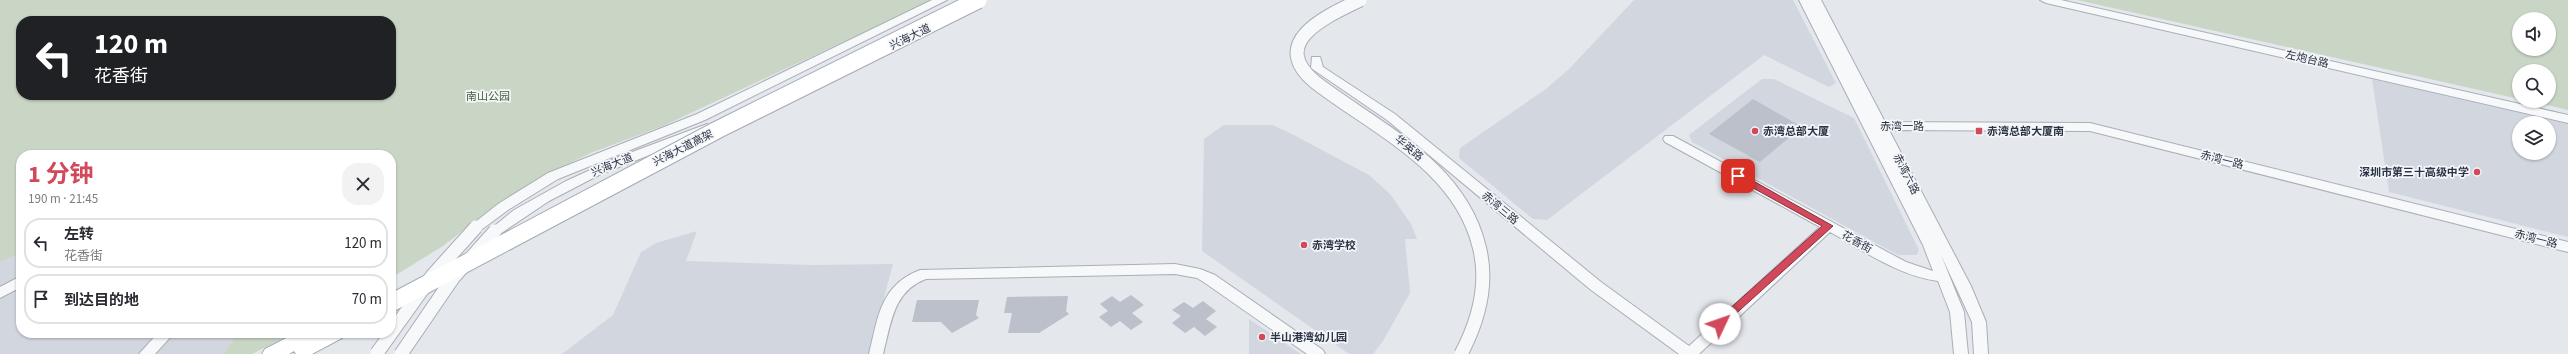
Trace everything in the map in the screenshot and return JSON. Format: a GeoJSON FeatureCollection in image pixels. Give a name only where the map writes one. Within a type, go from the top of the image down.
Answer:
{"type":"FeatureCollection","features":[{"type":"Feature","properties":{"kind":"main road","name":"兴海大道高架"},"geometry":{"type":"LineString","coordinates":[[396,289],[715,121],[959,0]]}},
{"type":"Feature","properties":{"kind":"main road","name":"兴海大道高架"},"geometry":{"type":"LineString","coordinates":[[396,300],[717,130],[978,0]]}},
{"type":"Feature","properties":{"kind":"main road"},"geometry":{"type":"LineString","coordinates":[[272,354],[303,338]]}},
{"type":"Feature","properties":{"kind":"main road"},"geometry":{"type":"LineString","coordinates":[[296,354],[326,338]]}},
{"type":"Feature","properties":{"kind":"street","name":"兴海大道"},"geometry":{"type":"LineString","coordinates":[[396,327],[432,276],[476,227],[503,207],[553,176],[700,117],[941,0]]}},
{"type":"Feature","properties":{"kind":"street","name":"兴海大道"},"geometry":{"type":"LineString","coordinates":[[401,354],[453,278],[495,231],[537,200],[578,179],[806,86],[988,0]]}},
{"type":"Feature","properties":{"kind":"street","name":"华英路"},"geometry":{"type":"LineString","coordinates":[[1360,0],[1320,21],[1304,36],[1298,48],[1300,65],[1315,82],[1396,137],[1439,175],[1458,199],[1470,220],[1483,263],[1484,285],[1470,339],[1461,354]]}},
{"type":"Feature","properties":{"kind":"street","name":"赤湾六路"},"geometry":{"type":"LineString","coordinates":[[1805,0],[1974,309],[1979,322],[1981,354]]}},
{"type":"Feature","properties":{"kind":"street","name":"赤湾六路"},"geometry":{"type":"LineString","coordinates":[[1815,0],[1944,277],[1956,312],[1961,354]]}},
{"type":"Feature","properties":{"kind":"street","name":"左炮台路"},"geometry":{"type":"LineString","coordinates":[[2046,0],[2568,118]]}},
{"type":"Feature","properties":{"kind":"street","name":"赤湾三路"},"geometry":{"type":"LineString","coordinates":[[1316,59],[1317,68],[1391,117],[1596,286],[1690,354]]}},
{"type":"Feature","properties":{"kind":"street","name":"赤湾一路"},"geometry":{"type":"LineString","coordinates":[[1875,126],[2090,127],[2568,247]]}},
{"type":"Feature","properties":{"kind":"street","name":"花香街"},"geometry":{"type":"LineString","coordinates":[[1670,139],[1901,265],[1927,275],[1944,277]]}},
{"type":"Feature","properties":{"kind":"street"},"geometry":{"type":"LineString","coordinates":[[1690,354],[1708,334],[1829,226]]}},
{"type":"Feature","properties":{"kind":"street"},"geometry":{"type":"LineString","coordinates":[[876,354],[893,293],[904,282],[914,277],[925,274],[1175,270],[1200,274],[1210,279],[1318,354]]}},
{"type":"Feature","properties":{"kind":"street"},"geometry":{"type":"LineString","coordinates":[[0,293],[16,284]]}},
{"type":"Feature","properties":{"kind":"street"},"geometry":{"type":"LineString","coordinates":[[146,354],[162,338]]}},
{"type":"Feature","properties":{"kind":"street","name":"兴海大道"},"geometry":{"type":"LineString","coordinates":[[377,354],[388,338]]}},
{"type":"Feature","properties":{"kind":"shaded area"},"geometry":{"type":"Polygon","coordinates":[[[1634,0],[1793,0],[1836,83],[1829,87],[1764,55],[1547,220],[1533,219],[1459,158],[1460,148],[1546,89],[1569,69],[1634,0]]]}},
{"type":"Feature","properties":{"kind":"shaded area"},"geometry":{"type":"Polygon","coordinates":[[[1762,79],[1774,79],[1854,118],[1919,250],[1917,255],[1898,255],[1692,142],[1689,135],[1762,79]]]}},
{"type":"Feature","properties":{"kind":"shaded area","name":"深圳市第三十高级中学"},"geometry":{"type":"Polygon","coordinates":[[[2372,79],[2533,116],[2512,116],[2512,160],[2556,160],[2556,121],[2568,124],[2568,237],[2389,192],[2372,79]]]}},
{"type":"Feature","properties":{"kind":"shaded area","name":"赤湾学校"},"geometry":{"type":"Polygon","coordinates":[[[1224,125],[1272,125],[1288,132],[1369,175],[1390,194],[1411,224],[1417,239],[1405,239],[1410,293],[1383,341],[1373,354],[1349,354],[1202,251],[1204,139],[1224,125]]]}},
{"type":"Feature","properties":{"kind":"shaded area"},"geometry":{"type":"Polygon","coordinates":[[[697,231],[686,261],[813,265],[893,264],[869,354],[562,354],[613,315],[641,252],[656,243],[697,231]]]}},
{"type":"Feature","properties":{"kind":"shaded area"},"geometry":{"type":"Polygon","coordinates":[[[16,255],[16,338],[234,338],[224,354],[0,354],[0,262],[16,255]]]}},
{"type":"Feature","properties":{"kind":"shaded area","name":"半山港湾幼儿园"},"geometry":{"type":"Polygon","coordinates":[[[1249,319],[1301,354],[1249,354],[1249,319]]]}},
{"type":"Feature","properties":{"kind":"green space","name":"南山公园"},"geometry":{"type":"Polygon","coordinates":[[[0,0],[933,0],[663,126],[593,152],[539,178],[493,207],[443,246],[396,275],[396,150],[16,150],[16,255],[0,262],[0,0]]]}},
{"type":"Feature","properties":{"kind":"green space"},"geometry":{"type":"Polygon","coordinates":[[[2077,0],[2568,0],[2568,110],[2556,107],[2556,64],[2512,64],[2512,97],[2077,0]]]}},
{"type":"Feature","properties":{"kind":"green space"},"geometry":{"type":"Polygon","coordinates":[[[234,338],[283,338],[252,354],[224,354],[234,338]]]}},
{"type":"Feature","properties":{"kind":"building","name":"赤湾总部大厦"},"geometry":{"type":"Polygon","coordinates":[[[1753,99],[1802,127],[1760,162],[1709,134],[1753,99]]]}},
{"type":"Feature","properties":{"kind":"building"},"geometry":{"type":"Polygon","coordinates":[[[1131,295],[1144,305],[1132,313],[1143,322],[1131,330],[1120,321],[1111,327],[1099,317],[1108,311],[1100,304],[1112,296],[1120,302],[1131,295]]]}},
{"type":"Feature","properties":{"kind":"building"},"geometry":{"type":"Polygon","coordinates":[[[1068,296],[1066,311],[1069,314],[1039,333],[1008,333],[1012,313],[1004,313],[1007,297],[1068,296]]]}},
{"type":"Feature","properties":{"kind":"building"},"geometry":{"type":"Polygon","coordinates":[[[917,300],[979,300],[976,315],[979,318],[952,333],[941,322],[912,322],[917,300]]]}},
{"type":"Feature","properties":{"kind":"building"},"geometry":{"type":"Polygon","coordinates":[[[1203,301],[1216,311],[1206,319],[1217,327],[1205,336],[1194,327],[1185,333],[1172,323],[1181,316],[1172,310],[1184,302],[1193,308],[1203,301]]]}},
{"type":"Feature","properties":{"kind":"place","name":"赤湾总部大厦"},"geometry":{"type":"Point","coordinates":[1755,131]}},
{"type":"Feature","properties":{"kind":"place","name":"赤湾总部大厦南"},"geometry":{"type":"Point","coordinates":[1979,131]}},
{"type":"Feature","properties":{"kind":"place","name":"深圳市第三十高级中学"},"geometry":{"type":"Point","coordinates":[2477,172]}},
{"type":"Feature","properties":{"kind":"place","name":"赤湾学校"},"geometry":{"type":"Point","coordinates":[1304,245]}},
{"type":"Feature","properties":{"kind":"place","name":"半山港湾幼儿园"},"geometry":{"type":"Point","coordinates":[1262,337]}},
{"type":"Feature","properties":{"kind":"route"},"geometry":{"type":"LineString","coordinates":[[1720,324],[1829,226],[1738,176]]}}]}
